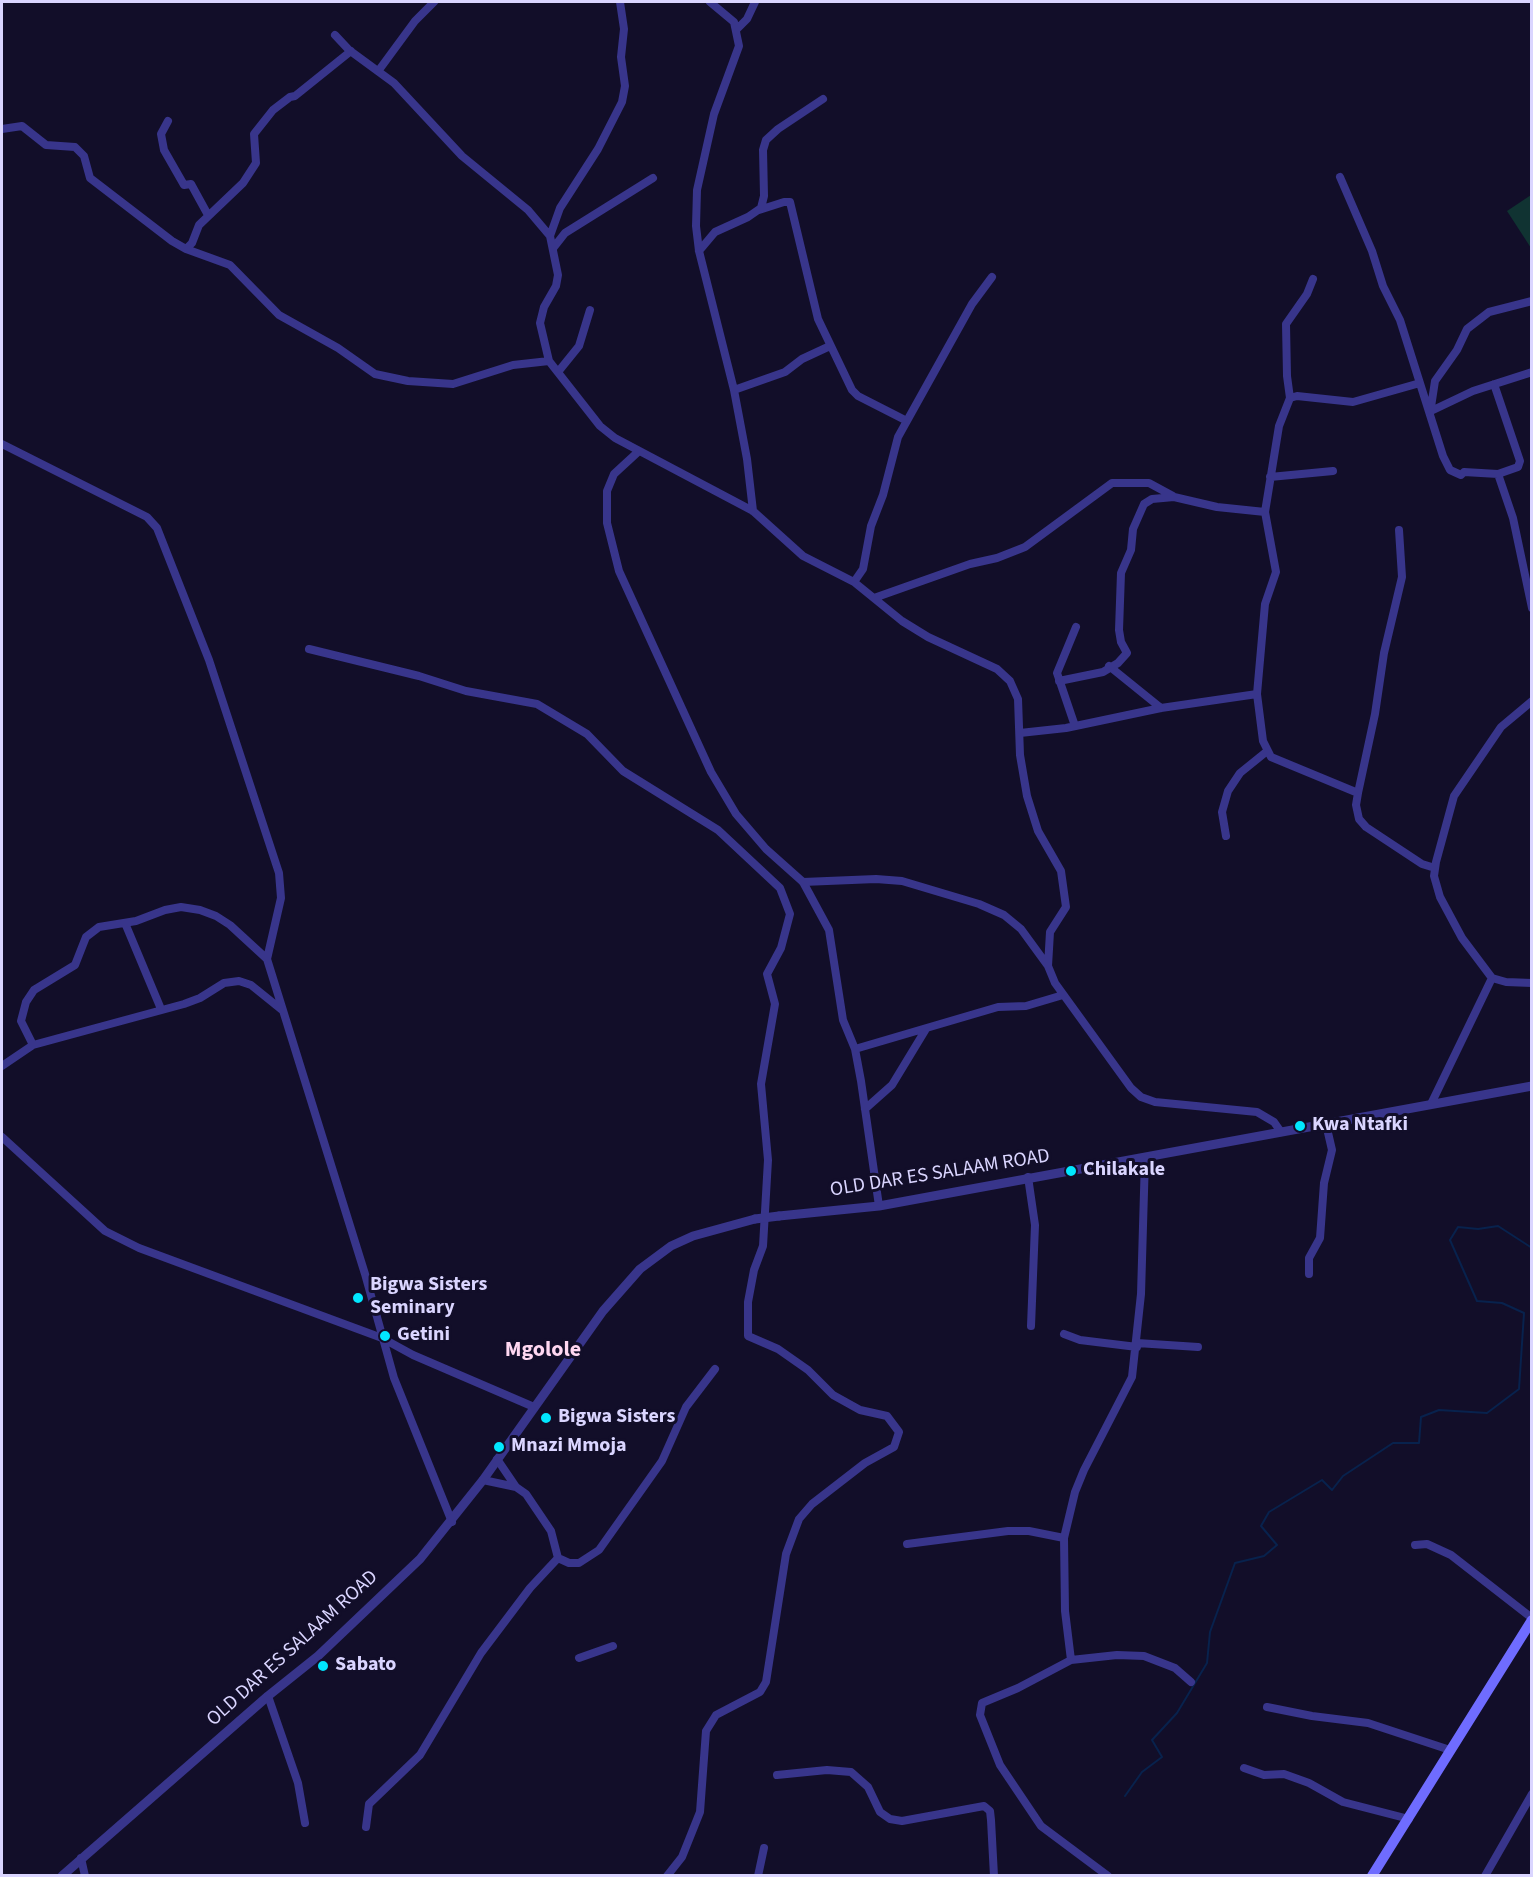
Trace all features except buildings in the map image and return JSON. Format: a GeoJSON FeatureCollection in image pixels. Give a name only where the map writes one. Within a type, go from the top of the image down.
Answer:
{"type":"FeatureCollection","features":[{"type":"Feature","properties":{"kind":"main road"},"geometry":{"type":"LineString","coordinates":[[1372,1875],[1532,1619]]}},
{"type":"Feature","properties":{"kind":"street"},"geometry":{"type":"LineString","coordinates":[[379,70],[415,21],[434,2]]}},
{"type":"Feature","properties":{"kind":"street"},"geometry":{"type":"LineString","coordinates":[[550,236],[560,208],[598,149],[622,102],[625,86],[621,57],[624,29],[620,2]]}},
{"type":"Feature","properties":{"kind":"street"},"geometry":{"type":"LineString","coordinates":[[710,2],[729,16],[736,30],[739,46],[714,114],[697,190],[696,226],[699,252],[734,390],[747,459],[753,511]]}},
{"type":"Feature","properties":{"kind":"street"},"geometry":{"type":"LineString","coordinates":[[736,30],[747,19],[755,2]]}},
{"type":"Feature","properties":{"kind":"street"},"geometry":{"type":"LineString","coordinates":[[335,35],[351,51],[379,70],[462,156],[528,210],[550,236],[554,247],[557,282],[544,307],[540,323],[549,362],[604,430],[753,511],[803,556],[854,582],[902,621],[928,637],[997,669],[1005,675],[1018,699],[1020,755],[1027,796],[1038,831],[1061,871],[1066,907],[1050,932],[1048,966]]}},
{"type":"Feature","properties":{"kind":"street"},"geometry":{"type":"LineString","coordinates":[[186,249],[192,243],[199,225],[243,183],[256,163],[254,134],[273,110],[290,97],[295,96],[351,51]]}},
{"type":"Feature","properties":{"kind":"street"},"geometry":{"type":"LineString","coordinates":[[759,210],[763,201],[763,150],[766,140],[778,129],[823,99]]}},
{"type":"Feature","properties":{"kind":"street"},"geometry":{"type":"LineString","coordinates":[[168,121],[161,134],[164,150],[184,184],[191,184],[208,216]]}},
{"type":"Feature","properties":{"kind":"street"},"geometry":{"type":"LineString","coordinates":[[2,129],[22,126],[46,145],[75,147],[84,156],[90,178],[186,249],[230,265],[279,315],[382,377],[453,384],[513,365],[549,362]]}},
{"type":"Feature","properties":{"kind":"street"},"geometry":{"type":"LineString","coordinates":[[1340,177],[1383,286],[1400,320],[1431,411],[1443,456],[1450,470],[1461,475],[1464,472],[1498,474],[1520,465],[1494,384]]}},
{"type":"Feature","properties":{"kind":"street"},"geometry":{"type":"LineString","coordinates":[[554,247],[565,233],[653,178]]}},
{"type":"Feature","properties":{"kind":"street"},"geometry":{"type":"LineString","coordinates":[[699,252],[715,232],[759,210],[790,202],[817,312],[830,346],[855,393],[907,421]]}},
{"type":"Feature","properties":{"kind":"street"},"geometry":{"type":"LineString","coordinates":[[854,582],[863,568],[871,526],[884,495],[896,443],[968,311],[992,278]]}},
{"type":"Feature","properties":{"kind":"street"},"geometry":{"type":"LineString","coordinates":[[1313,279],[1307,294],[1286,324],[1287,376],[1290,398],[1280,426],[1265,512],[1276,572],[1265,604],[1257,694],[1266,752],[1283,764],[1358,793]]}},
{"type":"Feature","properties":{"kind":"street"},"geometry":{"type":"LineString","coordinates":[[1431,411],[1435,381],[1457,350],[1467,329],[1489,312],[1532,301]]}},
{"type":"Feature","properties":{"kind":"street"},"geometry":{"type":"LineString","coordinates":[[558,372],[579,346],[590,310]]}},
{"type":"Feature","properties":{"kind":"street"},"geometry":{"type":"LineString","coordinates":[[734,390],[785,372],[802,359],[830,346]]}},
{"type":"Feature","properties":{"kind":"street"},"geometry":{"type":"LineString","coordinates":[[1431,411],[1473,391],[1532,372]]}},
{"type":"Feature","properties":{"kind":"street"},"geometry":{"type":"LineString","coordinates":[[1290,398],[1297,396],[1353,402],[1420,383]]}},
{"type":"Feature","properties":{"kind":"street"},"geometry":{"type":"LineString","coordinates":[[2,444],[150,518],[157,528],[209,660],[279,873],[281,898],[267,959],[362,1263],[382,1338],[416,1437],[452,1523]]}},
{"type":"Feature","properties":{"kind":"street"},"geometry":{"type":"LineString","coordinates":[[639,451],[614,474],[607,492],[609,537],[622,579],[659,655],[692,735],[736,814],[766,849],[803,882],[829,930],[843,1020],[855,1049],[879,1206]]}},
{"type":"Feature","properties":{"kind":"street"},"geometry":{"type":"LineString","coordinates":[[1270,477],[1333,471]]}},
{"type":"Feature","properties":{"kind":"street"},"geometry":{"type":"LineString","coordinates":[[1498,474],[1513,518],[1527,575],[1532,608]]}},
{"type":"Feature","properties":{"kind":"street"},"geometry":{"type":"LineString","coordinates":[[874,598],[1025,547],[1112,483],[1149,483],[1174,496],[1217,507],[1265,512]]}},
{"type":"Feature","properties":{"kind":"street"},"geometry":{"type":"LineString","coordinates":[[1059,681],[1103,672],[1109,666],[1118,663],[1127,653],[1121,642],[1119,630],[1120,573],[1131,550],[1133,529],[1144,504],[1152,499],[1174,496]]}},
{"type":"Feature","properties":{"kind":"street"},"geometry":{"type":"LineString","coordinates":[[1399,530],[1402,577],[1384,653],[1375,714],[1356,805],[1359,819],[1366,827],[1422,864],[1435,868]]}},
{"type":"Feature","properties":{"kind":"street"},"geometry":{"type":"LineString","coordinates":[[1075,726],[1057,673],[1076,627]]}},
{"type":"Feature","properties":{"kind":"street"},"geometry":{"type":"LineString","coordinates":[[309,648],[466,691],[537,704],[587,734],[623,771],[718,830],[780,888],[790,914],[781,948],[767,974],[775,1004],[761,1084],[768,1160],[763,1246],[754,1270],[748,1302],[748,1336],[778,1349],[808,1370],[833,1395],[860,1410],[887,1416],[899,1432],[894,1447],[865,1463],[812,1504],[799,1519],[786,1554],[766,1682],[759,1692],[716,1715],[706,1731],[700,1812],[682,1857],[667,1875]]}},
{"type":"Feature","properties":{"kind":"street"},"geometry":{"type":"LineString","coordinates":[[1109,666],[1161,708]]}},
{"type":"Feature","properties":{"kind":"street"},"geometry":{"type":"LineString","coordinates":[[1020,733],[1075,726],[1161,708],[1257,694]]}},
{"type":"Feature","properties":{"kind":"street"},"geometry":{"type":"LineString","coordinates":[[1532,701],[1501,727],[1454,796],[1435,868],[1436,888],[1451,919],[1492,978],[1506,982],[1532,983]]}},
{"type":"Feature","properties":{"kind":"street"},"geometry":{"type":"LineString","coordinates":[[1226,836],[1222,812],[1228,791],[1240,773],[1266,752]]}},
{"type":"Feature","properties":{"kind":"street"},"geometry":{"type":"LineString","coordinates":[[803,882],[876,879],[902,881],[979,904],[1004,915],[1021,929],[1048,966],[1063,995],[1131,1088],[1141,1097],[1155,1102],[1257,1112],[1274,1122],[1281,1132]]}},
{"type":"Feature","properties":{"kind":"street"},"geometry":{"type":"LineString","coordinates":[[33,1045],[21,1021],[26,1002],[34,990],[75,965],[81,947],[91,931],[99,927],[125,923],[165,909],[181,907],[200,910],[216,916],[230,926],[267,959]]}},
{"type":"Feature","properties":{"kind":"street"},"geometry":{"type":"LineString","coordinates":[[125,923],[161,1009]]}},
{"type":"Feature","properties":{"kind":"street"},"geometry":{"type":"LineString","coordinates":[[1431,1104],[1492,978]]}},
{"type":"Feature","properties":{"kind":"street"},"geometry":{"type":"LineString","coordinates":[[2,1066],[33,1045],[74,1036],[200,998],[224,983],[239,981],[251,985],[283,1011]]}},
{"type":"Feature","properties":{"kind":"street"},"geometry":{"type":"LineString","coordinates":[[855,1049],[998,1007],[1026,1006],[1063,995]]}},
{"type":"Feature","properties":{"kind":"street"},"geometry":{"type":"LineString","coordinates":[[865,1109],[892,1085],[926,1029]]}},
{"type":"Feature","properties":{"kind":"street","name":"OLD DAR ES SALAAM ROAD"},"geometry":{"type":"LineString","coordinates":[[62,1875],[268,1696],[318,1656],[420,1559],[452,1523],[603,1311],[648,1262],[671,1246],[693,1236],[755,1219],[879,1206],[1532,1086]]}},
{"type":"Feature","properties":{"kind":"street"},"geometry":{"type":"LineString","coordinates":[[1309,1274],[1309,1258],[1320,1238],[1324,1183],[1332,1150],[1326,1124]]}},
{"type":"Feature","properties":{"kind":"street"},"geometry":{"type":"LineString","coordinates":[[2,1137],[105,1231],[139,1248],[382,1338],[413,1355],[534,1407]]}},
{"type":"Feature","properties":{"kind":"street"},"geometry":{"type":"LineString","coordinates":[[1071,1660],[1065,1611],[1064,1538],[1075,1492],[1098,1440],[1127,1389],[1137,1345],[1145,1192],[1144,1158]]}},
{"type":"Feature","properties":{"kind":"street"},"geometry":{"type":"LineString","coordinates":[[1028,1177],[1035,1225],[1031,1326]]}},
{"type":"Feature","properties":{"kind":"street"},"geometry":{"type":"LineString","coordinates":[[1064,1334],[1080,1340],[1198,1347]]}},
{"type":"Feature","properties":{"kind":"street"},"geometry":{"type":"LineString","coordinates":[[497,1459],[516,1487],[536,1506],[551,1531],[558,1558],[568,1563],[579,1563],[599,1550],[662,1461],[686,1407],[715,1369]]}},
{"type":"Feature","properties":{"kind":"street"},"geometry":{"type":"LineString","coordinates":[[483,1480],[516,1487]]}},
{"type":"Feature","properties":{"kind":"street"},"geometry":{"type":"LineString","coordinates":[[907,1544],[1008,1531],[1029,1531],[1064,1538]]}},
{"type":"Feature","properties":{"kind":"street"},"geometry":{"type":"LineString","coordinates":[[1415,1545],[1427,1544],[1451,1555],[1532,1619]]}},
{"type":"Feature","properties":{"kind":"street"},"geometry":{"type":"LineString","coordinates":[[366,1827],[369,1804],[420,1755],[481,1653],[530,1588],[558,1558]]}},
{"type":"Feature","properties":{"kind":"street"},"geometry":{"type":"LineString","coordinates":[[579,1658],[613,1646]]}},
{"type":"Feature","properties":{"kind":"street"},"geometry":{"type":"LineString","coordinates":[[1108,1875],[1041,1826],[1000,1765],[980,1716],[982,1703],[1018,1688],[1071,1660],[1117,1655],[1144,1656],[1174,1668],[1191,1682]]}},
{"type":"Feature","properties":{"kind":"street"},"geometry":{"type":"LineString","coordinates":[[268,1696],[298,1783],[305,1823]]}},
{"type":"Feature","properties":{"kind":"street"},"geometry":{"type":"LineString","coordinates":[[1267,1707],[1312,1716],[1368,1723],[1450,1750]]}},
{"type":"Feature","properties":{"kind":"street"},"geometry":{"type":"LineString","coordinates":[[1244,1768],[1264,1775],[1284,1774],[1309,1783],[1343,1802],[1409,1819]]}},
{"type":"Feature","properties":{"kind":"street"},"geometry":{"type":"LineString","coordinates":[[777,1775],[827,1770],[851,1772],[868,1787],[880,1812],[890,1819],[902,1821],[975,1805],[984,1806],[990,1811],[994,1875]]}},
{"type":"Feature","properties":{"kind":"street"},"geometry":{"type":"LineString","coordinates":[[1485,1875],[1532,1794]]}},
{"type":"Feature","properties":{"kind":"street"},"geometry":{"type":"LineString","coordinates":[[758,1875],[764,1848]]}},
{"type":"Feature","properties":{"kind":"street"},"geometry":{"type":"LineString","coordinates":[[81,1858],[85,1875]]}},
{"type":"Feature","properties":{"kind":"green space"},"geometry":{"type":"Polygon","coordinates":[[[1531,195],[1531,248],[1507,211],[1531,195]]]}},
{"type":"Feature","properties":{"kind":"waterway"},"geometry":{"type":"LineString","coordinates":[[1125,1796],[1142,1772],[1162,1757],[1152,1740],[1177,1713],[1207,1663],[1210,1632],[1235,1563],[1264,1556],[1277,1545],[1261,1526],[1269,1512],[1322,1480],[1332,1490],[1343,1476],[1393,1443],[1419,1443],[1421,1417],[1439,1410],[1487,1413],[1519,1389],[1524,1313],[1502,1303],[1477,1301],[1450,1240],[1458,1227],[1478,1229],[1498,1226],[1532,1248]]}},
{"type":"Feature","properties":{"kind":"place","name":"Kwa Ntafki"},"geometry":{"type":"Point","coordinates":[1300,1126]}},
{"type":"Feature","properties":{"kind":"place","name":"Chilakale"},"geometry":{"type":"Point","coordinates":[1071,1171]}},
{"type":"Feature","properties":{"kind":"place","name":"Bigwa Sisters Seminary"},"geometry":{"type":"Point","coordinates":[358,1298]}},
{"type":"Feature","properties":{"kind":"place","name":"Getini"},"geometry":{"type":"Point","coordinates":[385,1336]}},
{"type":"Feature","properties":{"kind":"place","name":"Bigwa Sisters"},"geometry":{"type":"Point","coordinates":[546,1418]}},
{"type":"Feature","properties":{"kind":"place","name":"Mnazi Mmoja"},"geometry":{"type":"Point","coordinates":[499,1447]}},
{"type":"Feature","properties":{"kind":"place","name":"Sabato"},"geometry":{"type":"Point","coordinates":[323,1666]}},
{"type":"Feature","properties":{"kind":"district","name":"Mgolole"},"geometry":{"type":"Point","coordinates":[543,1351]}}]}
